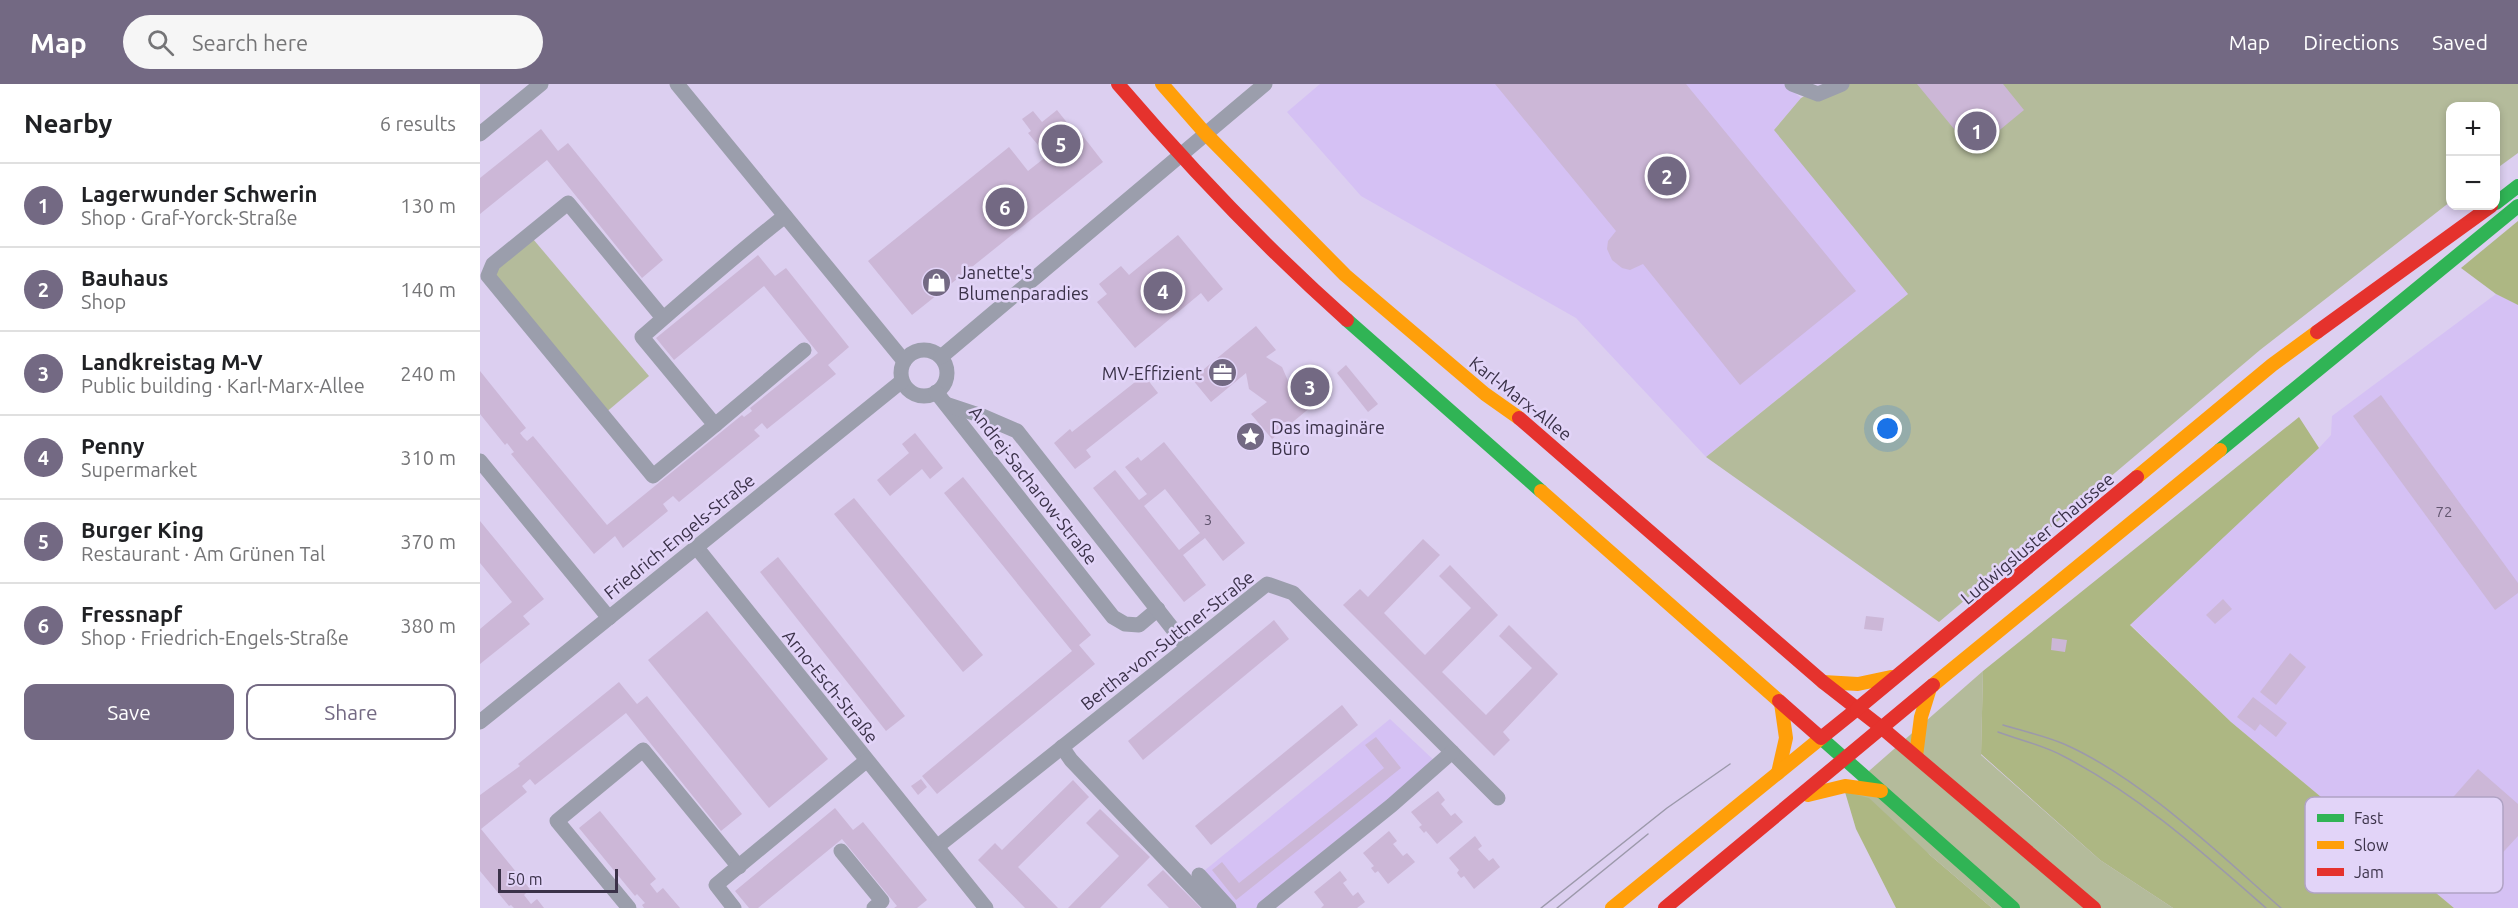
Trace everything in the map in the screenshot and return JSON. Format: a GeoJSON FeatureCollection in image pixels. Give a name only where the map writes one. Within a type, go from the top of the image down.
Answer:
{"type":"FeatureCollection","features":[{"type":"Feature","properties":{"kind":"main road"},"geometry":{"type":"LineString","coordinates":[[1118,84],[1179,155],[1321,297],[2013,908]]}},
{"type":"Feature","properties":{"kind":"main road","name":"Karl-Marx-Allee"},"geometry":{"type":"LineString","coordinates":[[1162,84],[1205,133],[1345,275],[1485,394],[1534,429],[1823,682],[1916,756],[2094,908]]}},
{"type":"Feature","properties":{"kind":"main road"},"geometry":{"type":"LineString","coordinates":[[2500,199],[2518,186]]}},
{"type":"Feature","properties":{"kind":"main road"},"geometry":{"type":"LineString","coordinates":[[1665,908],[2518,206]]}},
{"type":"Feature","properties":{"kind":"main road","name":"Ludwigsluster Chaussee"},"geometry":{"type":"LineString","coordinates":[[1612,908],[1900,674],[2272,365],[2485,210]]}},
{"type":"Feature","properties":{"kind":"main road"},"geometry":{"type":"LineString","coordinates":[[1823,682],[1842,686],[1860,685],[1900,674]]}},
{"type":"Feature","properties":{"kind":"main road"},"geometry":{"type":"LineString","coordinates":[[1916,756],[1921,717],[1930,688]]}},
{"type":"Feature","properties":{"kind":"main road"},"geometry":{"type":"LineString","coordinates":[[1778,773],[1785,755],[1787,738],[1781,703]]}},
{"type":"Feature","properties":{"kind":"main road"},"geometry":{"type":"LineString","coordinates":[[1798,797],[1845,786],[1881,791]]}},
{"type":"Feature","properties":{"kind":"street"},"geometry":{"type":"LineString","coordinates":[[480,134],[541,84]]}},
{"type":"Feature","properties":{"kind":"street"},"geometry":{"type":"LineString","coordinates":[[677,84],[904,361]]}},
{"type":"Feature","properties":{"kind":"street"},"geometry":{"type":"LineString","coordinates":[[941,357],[1264,84]]}},
{"type":"Feature","properties":{"kind":"street"},"geometry":{"type":"LineString","coordinates":[[1792,84],[1818,94],[1842,84]]}},
{"type":"Feature","properties":{"kind":"street"},"geometry":{"type":"LineString","coordinates":[[663,318],[568,203],[492,264],[488,276],[653,476],[804,350]]}},
{"type":"Feature","properties":{"kind":"street"},"geometry":{"type":"LineString","coordinates":[[715,426],[642,336],[785,216]]}},
{"type":"Feature","properties":{"kind":"street"},"geometry":{"type":"LineString","coordinates":[[921,350],[928,350],[941,357],[945,362],[947,376],[941,398],[910,391],[902,381],[904,361],[921,350]]}},
{"type":"Feature","properties":{"kind":"street","name":"Friedrich-Engels-Straße"},"geometry":{"type":"LineString","coordinates":[[480,722],[902,381]]}},
{"type":"Feature","properties":{"kind":"street","name":"Andrej-Sacharow-Straße"},"geometry":{"type":"LineString","coordinates":[[941,398],[1113,617],[1125,624],[1139,625],[1158,609]]}},
{"type":"Feature","properties":{"kind":"street","name":"Andrej-Sacharow-Straße"},"geometry":{"type":"LineString","coordinates":[[941,398],[1017,431],[1187,647]]}},
{"type":"Feature","properties":{"kind":"street"},"geometry":{"type":"LineString","coordinates":[[480,461],[609,618]]}},
{"type":"Feature","properties":{"kind":"street","name":"Arno-Esch-Straße"},"geometry":{"type":"LineString","coordinates":[[697,548],[986,908]]}},
{"type":"Feature","properties":{"kind":"street","name":"Bertha-von-Suttner-Straße"},"geometry":{"type":"LineString","coordinates":[[1062,747],[1267,584],[1293,593],[1498,798]]}},
{"type":"Feature","properties":{"kind":"street"},"geometry":{"type":"LineString","coordinates":[[938,846],[1062,747],[1071,760],[1212,908]]}},
{"type":"Feature","properties":{"kind":"street"},"geometry":{"type":"LineString","coordinates":[[629,908],[557,821],[643,750],[739,867]]}},
{"type":"Feature","properties":{"kind":"street"},"geometry":{"type":"LineString","coordinates":[[1264,908],[1392,805],[1452,752]]}},
{"type":"Feature","properties":{"kind":"street"},"geometry":{"type":"LineString","coordinates":[[734,908],[716,885],[866,761]]}},
{"type":"Feature","properties":{"kind":"street"},"geometry":{"type":"LineString","coordinates":[[840,851],[882,901],[874,908]]}},
{"type":"Feature","properties":{"kind":"street"},"geometry":{"type":"LineString","coordinates":[[1199,874],[1228,908]]}},
{"type":"Feature","properties":{"kind":"shaded area"},"geometry":{"type":"Polygon","coordinates":[[[1320,84],[1784,84],[1801,98],[1774,130],[1814,106],[1871,248],[1908,294],[1706,457],[1576,318],[1361,196],[1287,112],[1320,84]]]}},
{"type":"Feature","properties":{"kind":"shaded area"},"geometry":{"type":"Polygon","coordinates":[[[2496,294],[2518,305],[2518,908],[2454,908],[2436,893],[2503,893],[2503,797],[2321,797],[2231,722],[2130,624],[2319,448],[2331,435],[2332,416],[2496,294]]]}},
{"type":"Feature","properties":{"kind":"shaded area"},"geometry":{"type":"Polygon","coordinates":[[[1390,719],[1438,764],[1264,908],[1229,908],[1199,875],[1390,719]]]}},
{"type":"Feature","properties":{"kind":"green space"},"geometry":{"type":"Polygon","coordinates":[[[1839,84],[2518,84],[2518,153],[2500,166],[2500,102],[2446,102],[2446,205],[2260,350],[1939,622],[1706,457],[1908,294],[1774,130],[1801,98],[1839,84]]]}},
{"type":"Feature","properties":{"kind":"green space"},"geometry":{"type":"Polygon","coordinates":[[[2518,221],[2518,305],[2496,294],[2461,268],[2518,221]]]}},
{"type":"Feature","properties":{"kind":"green space"},"geometry":{"type":"Polygon","coordinates":[[[533,239],[649,376],[604,414],[488,276],[533,239]]]}},
{"type":"Feature","properties":{"kind":"green space"},"geometry":{"type":"Polygon","coordinates":[[[2299,417],[2319,448],[2130,625],[2231,722],[2321,797],[2305,797],[2305,893],[2436,893],[2454,908],[2173,908],[2100,860],[1981,754],[1983,671],[2299,417]]]}},
{"type":"Feature","properties":{"kind":"green space"},"geometry":{"type":"Polygon","coordinates":[[[1983,671],[1981,755],[2100,860],[2173,908],[1992,908],[1930,855],[1845,792],[1983,671]]]}},
{"type":"Feature","properties":{"kind":"green space"},"geometry":{"type":"Polygon","coordinates":[[[1845,792],[1869,798],[1930,855],[1992,908],[1896,908],[1856,829],[1845,792]]]}},
{"type":"Feature","properties":{"kind":"building"},"geometry":{"type":"Polygon","coordinates":[[[1495,84],[1686,84],[1856,291],[1740,385],[1643,264],[1630,270],[1622,268],[1612,260],[1607,249],[1608,241],[1616,231],[1495,84]]]}},
{"type":"Feature","properties":{"kind":"building"},"geometry":{"type":"Polygon","coordinates":[[[1917,84],[2003,84],[2024,110],[1973,152],[1917,84]]]}},
{"type":"Feature","properties":{"kind":"building"},"geometry":{"type":"Polygon","coordinates":[[[1057,110],[1076,134],[1079,131],[1103,162],[912,315],[868,261],[1009,147],[1028,171],[1047,156],[1028,133],[1031,131],[1022,119],[1033,111],[1042,122],[1057,110]]]}},
{"type":"Feature","properties":{"kind":"building"},"geometry":{"type":"Polygon","coordinates":[[[541,129],[558,151],[568,143],[663,260],[642,278],[547,160],[480,214],[480,178],[541,129]]]}},
{"type":"Feature","properties":{"kind":"building"},"geometry":{"type":"Polygon","coordinates":[[[1178,235],[1223,289],[1208,302],[1201,293],[1135,348],[1097,302],[1107,294],[1099,284],[1121,266],[1129,275],[1178,235]]]}},
{"type":"Feature","properties":{"kind":"building"},"geometry":{"type":"Polygon","coordinates":[[[758,255],[775,276],[786,268],[849,347],[828,365],[836,374],[767,429],[762,423],[754,430],[760,436],[679,502],[673,496],[663,504],[668,511],[623,548],[615,536],[594,554],[511,454],[514,452],[507,443],[505,445],[480,414],[480,371],[526,428],[520,433],[523,437],[527,441],[533,436],[607,525],[742,415],[744,417],[752,411],[750,408],[818,353],[764,286],[674,360],[656,338],[758,255]]]}},
{"type":"Feature","properties":{"kind":"building"},"geometry":{"type":"Polygon","coordinates":[[[1256,326],[1276,350],[1266,357],[1282,367],[1289,383],[1307,368],[1328,393],[1272,439],[1251,414],[1267,402],[1249,389],[1246,373],[1211,402],[1192,379],[1256,326]]]}},
{"type":"Feature","properties":{"kind":"building"},"geometry":{"type":"Polygon","coordinates":[[[1346,365],[1378,404],[1368,412],[1337,373],[1346,365]]]}},
{"type":"Feature","properties":{"kind":"building"},"geometry":{"type":"Polygon","coordinates":[[[1144,375],[1158,393],[1086,450],[1091,457],[1075,469],[1054,443],[1070,429],[1072,432],[1144,375]]]}},
{"type":"Feature","properties":{"kind":"building"},"geometry":{"type":"Polygon","coordinates":[[[2381,395],[2518,583],[2518,593],[2495,610],[2353,416],[2381,395]]]}},
{"type":"Feature","properties":{"kind":"building"},"geometry":{"type":"Polygon","coordinates":[[[915,433],[943,468],[930,479],[922,469],[890,496],[877,480],[909,453],[902,444],[915,433]]]}},
{"type":"Feature","properties":{"kind":"building"},"geometry":{"type":"Polygon","coordinates":[[[1164,442],[1245,543],[1223,561],[1205,538],[1183,555],[1206,585],[1184,602],[1093,488],[1115,470],[1139,500],[1147,494],[1125,467],[1138,457],[1141,461],[1164,442]],[[1165,489],[1144,506],[1179,550],[1200,533],[1165,489]]]}},
{"type":"Feature","properties":{"kind":"building"},"geometry":{"type":"Polygon","coordinates":[[[963,477],[1091,635],[1079,645],[1095,664],[937,794],[922,776],[1072,651],[944,493],[963,477]]]}},
{"type":"Feature","properties":{"kind":"building"},"geometry":{"type":"Polygon","coordinates":[[[854,498],[983,655],[963,672],[834,514],[854,498]]]}},
{"type":"Feature","properties":{"kind":"building"},"geometry":{"type":"Polygon","coordinates":[[[480,521],[544,599],[523,616],[530,624],[480,664],[480,629],[512,602],[480,563],[480,521]]]}},
{"type":"Feature","properties":{"kind":"building"},"geometry":{"type":"Polygon","coordinates":[[[1423,539],[1440,555],[1384,613],[1425,655],[1471,608],[1439,576],[1450,565],[1498,615],[1442,672],[1486,715],[1532,668],[1499,636],[1509,625],[1558,674],[1503,732],[1510,740],[1494,756],[1343,605],[1360,589],[1368,597],[1423,539]]]}},
{"type":"Feature","properties":{"kind":"building"},"geometry":{"type":"Polygon","coordinates":[[[778,557],[905,716],[886,731],[760,572],[778,557]]]}},
{"type":"Feature","properties":{"kind":"building"},"geometry":{"type":"Polygon","coordinates":[[[2223,599],[2232,609],[2215,624],[2206,615],[2223,599]]]}},
{"type":"Feature","properties":{"kind":"building"},"geometry":{"type":"Polygon","coordinates":[[[707,611],[828,759],[769,808],[648,660],[707,611]]]}},
{"type":"Feature","properties":{"kind":"building"},"geometry":{"type":"Polygon","coordinates":[[[1866,616],[1884,618],[1882,631],[1864,629],[1866,616]]]}},
{"type":"Feature","properties":{"kind":"building"},"geometry":{"type":"Polygon","coordinates":[[[1274,620],[1289,639],[1143,760],[1128,741],[1274,620]]]}},
{"type":"Feature","properties":{"kind":"building"},"geometry":{"type":"Polygon","coordinates":[[[2052,638],[2067,640],[2065,652],[2051,650],[2052,638]]]}},
{"type":"Feature","properties":{"kind":"building"},"geometry":{"type":"Polygon","coordinates":[[[2290,653],[2306,667],[2276,705],[2260,692],[2290,653]]]}},
{"type":"Feature","properties":{"kind":"building"},"geometry":{"type":"Polygon","coordinates":[[[619,682],[637,704],[647,696],[742,814],[721,831],[626,713],[535,785],[530,779],[522,786],[527,792],[481,829],[530,889],[524,895],[531,904],[537,899],[544,908],[509,906],[480,871],[480,795],[520,766],[518,764],[619,682]]]}},
{"type":"Feature","properties":{"kind":"building"},"geometry":{"type":"Polygon","coordinates":[[[2253,697],[2287,723],[2276,737],[2260,724],[2255,731],[2237,717],[2253,697]]]}},
{"type":"Feature","properties":{"kind":"building"},"geometry":{"type":"Polygon","coordinates":[[[1342,705],[1358,725],[1211,845],[1195,826],[1342,705]]]}},
{"type":"Feature","properties":{"kind":"building"},"geometry":{"type":"Polygon","coordinates":[[[1376,737],[1401,768],[1236,900],[1212,870],[1222,862],[1239,883],[1384,768],[1365,745],[1376,737]]]}},
{"type":"Feature","properties":{"kind":"building"},"geometry":{"type":"Polygon","coordinates":[[[2478,769],[2518,804],[2518,836],[2503,852],[2503,797],[2453,797],[2478,769]]]}},
{"type":"Feature","properties":{"kind":"building"},"geometry":{"type":"Polygon","coordinates":[[[921,779],[927,787],[918,795],[911,786],[921,779]]]}},
{"type":"Feature","properties":{"kind":"building"},"geometry":{"type":"Polygon","coordinates":[[[1073,780],[1089,797],[1018,867],[1058,908],[1025,908],[978,860],[995,843],[1002,850],[1073,780]]]}},
{"type":"Feature","properties":{"kind":"building"},"geometry":{"type":"Polygon","coordinates":[[[1438,791],[1445,800],[1441,804],[1451,816],[1455,813],[1463,822],[1437,844],[1426,831],[1424,833],[1419,827],[1422,825],[1411,812],[1438,791]]]}},
{"type":"Feature","properties":{"kind":"building"},"geometry":{"type":"Polygon","coordinates":[[[835,808],[853,830],[863,822],[927,900],[917,908],[894,908],[897,906],[842,839],[758,908],[749,908],[735,891],[835,808]]]}},
{"type":"Feature","properties":{"kind":"building"},"geometry":{"type":"Polygon","coordinates":[[[1100,809],[1150,857],[1100,908],[1068,908],[1119,856],[1086,823],[1100,809]]]}},
{"type":"Feature","properties":{"kind":"building"},"geometry":{"type":"Polygon","coordinates":[[[600,811],[656,879],[650,884],[657,893],[663,888],[680,908],[644,908],[642,905],[645,903],[637,894],[635,896],[579,828],[600,811]]]}},
{"type":"Feature","properties":{"kind":"building"},"geometry":{"type":"Polygon","coordinates":[[[1389,831],[1397,841],[1393,844],[1403,856],[1407,853],[1415,862],[1388,884],[1378,871],[1375,873],[1371,868],[1374,866],[1363,853],[1389,831]]]}},
{"type":"Feature","properties":{"kind":"building"},"geometry":{"type":"Polygon","coordinates":[[[1475,836],[1482,846],[1478,849],[1489,861],[1493,858],[1500,867],[1474,889],[1464,876],[1461,878],[1457,873],[1459,870],[1449,858],[1475,836]]]}},
{"type":"Feature","properties":{"kind":"building"},"geometry":{"type":"Polygon","coordinates":[[[1163,870],[1201,908],[1169,908],[1147,885],[1163,870]]]}},
{"type":"Feature","properties":{"kind":"building"},"geometry":{"type":"Polygon","coordinates":[[[1340,871],[1347,880],[1343,883],[1353,896],[1358,892],[1365,902],[1357,908],[1321,908],[1324,905],[1314,892],[1340,871]]]}},
{"type":"Feature","properties":{"kind":"tram line"},"geometry":{"type":"LineString","coordinates":[[2003,725],[2064,744],[2122,776],[2178,818],[2281,908]]}},
{"type":"Feature","properties":{"kind":"tram line"},"geometry":{"type":"LineString","coordinates":[[1998,732],[2055,752],[2118,788],[2169,826],[2266,908]]}},
{"type":"Feature","properties":{"kind":"tram line"},"geometry":{"type":"LineString","coordinates":[[1541,908],[1667,808],[1730,764]]}},
{"type":"Feature","properties":{"kind":"tram line"},"geometry":{"type":"LineString","coordinates":[[1557,908],[1648,834]]}},
{"type":"Feature","properties":{"kind":"traffic: fast"},"geometry":{"type":"LineString","coordinates":[[2500,200],[2518,186]]}},
{"type":"Feature","properties":{"kind":"traffic: fast"},"geometry":{"type":"LineString","coordinates":[[2220,450],[2518,206]]}},
{"type":"Feature","properties":{"kind":"traffic: fast"},"geometry":{"type":"LineString","coordinates":[[1347,320],[1541,491]]}},
{"type":"Feature","properties":{"kind":"traffic: fast"},"geometry":{"type":"LineString","coordinates":[[1821,738],[2013,908]]}},
{"type":"Feature","properties":{"kind":"traffic: slow"},"geometry":{"type":"LineString","coordinates":[[1162,84],[1205,133],[1345,275],[1485,394],[1519,418]]}},
{"type":"Feature","properties":{"kind":"traffic: slow"},"geometry":{"type":"LineString","coordinates":[[2137,477],[2272,365],[2317,332]]}},
{"type":"Feature","properties":{"kind":"traffic: slow"},"geometry":{"type":"LineString","coordinates":[[1933,685],[2220,450]]}},
{"type":"Feature","properties":{"kind":"traffic: slow"},"geometry":{"type":"LineString","coordinates":[[1541,491],[1779,701]]}},
{"type":"Feature","properties":{"kind":"traffic: slow"},"geometry":{"type":"LineString","coordinates":[[1823,682],[1858,684],[1891,677]]}},
{"type":"Feature","properties":{"kind":"traffic: slow"},"geometry":{"type":"LineString","coordinates":[[1916,756],[1921,717],[1930,688]]}},
{"type":"Feature","properties":{"kind":"traffic: slow"},"geometry":{"type":"LineString","coordinates":[[1778,773],[1786,738],[1781,703]]}},
{"type":"Feature","properties":{"kind":"traffic: slow"},"geometry":{"type":"LineString","coordinates":[[1612,908],[1821,738]]}},
{"type":"Feature","properties":{"kind":"traffic: slow"},"geometry":{"type":"LineString","coordinates":[[1808,795],[1845,786],[1881,791]]}},
{"type":"Feature","properties":{"kind":"traffic: jam"},"geometry":{"type":"LineString","coordinates":[[1118,84],[1228,206],[1347,320]]}},
{"type":"Feature","properties":{"kind":"traffic: jam"},"geometry":{"type":"LineString","coordinates":[[2317,332],[2485,210]]}},
{"type":"Feature","properties":{"kind":"traffic: jam"},"geometry":{"type":"LineString","coordinates":[[1519,418],[1823,682],[1882,728]]}},
{"type":"Feature","properties":{"kind":"traffic: jam"},"geometry":{"type":"LineString","coordinates":[[1857,709],[2137,477]]}},
{"type":"Feature","properties":{"kind":"traffic: jam"},"geometry":{"type":"LineString","coordinates":[[1665,908],[1933,685]]}},
{"type":"Feature","properties":{"kind":"traffic: jam"},"geometry":{"type":"LineString","coordinates":[[1779,701],[1821,738],[1857,709]]}},
{"type":"Feature","properties":{"kind":"traffic: jam"},"geometry":{"type":"LineString","coordinates":[[1882,728],[2094,908]]}},
{"type":"Feature","properties":{"kind":"place","name":"Lagerwunder Schwerin"},"geometry":{"type":"Point","coordinates":[1977,131]}},
{"type":"Feature","properties":{"kind":"place","name":"Burger King"},"geometry":{"type":"Point","coordinates":[1061,144]}},
{"type":"Feature","properties":{"kind":"place","name":"Bauhaus"},"geometry":{"type":"Point","coordinates":[1667,176]}},
{"type":"Feature","properties":{"kind":"place","name":"Fressnapf"},"geometry":{"type":"Point","coordinates":[1005,207]}},
{"type":"Feature","properties":{"kind":"place","name":"Janette's Blumenparadies"},"geometry":{"type":"Point","coordinates":[937,282]}},
{"type":"Feature","properties":{"kind":"place","name":"Penny"},"geometry":{"type":"Point","coordinates":[1163,291]}},
{"type":"Feature","properties":{"kind":"place","name":"MV-Effizient"},"geometry":{"type":"Point","coordinates":[1223,373]}},
{"type":"Feature","properties":{"kind":"place","name":"Landkreistag M-V"},"geometry":{"type":"Point","coordinates":[1310,387]}},
{"type":"Feature","properties":{"kind":"place","name":"Das imaginäre Büro"},"geometry":{"type":"Point","coordinates":[1250,437]}}]}
